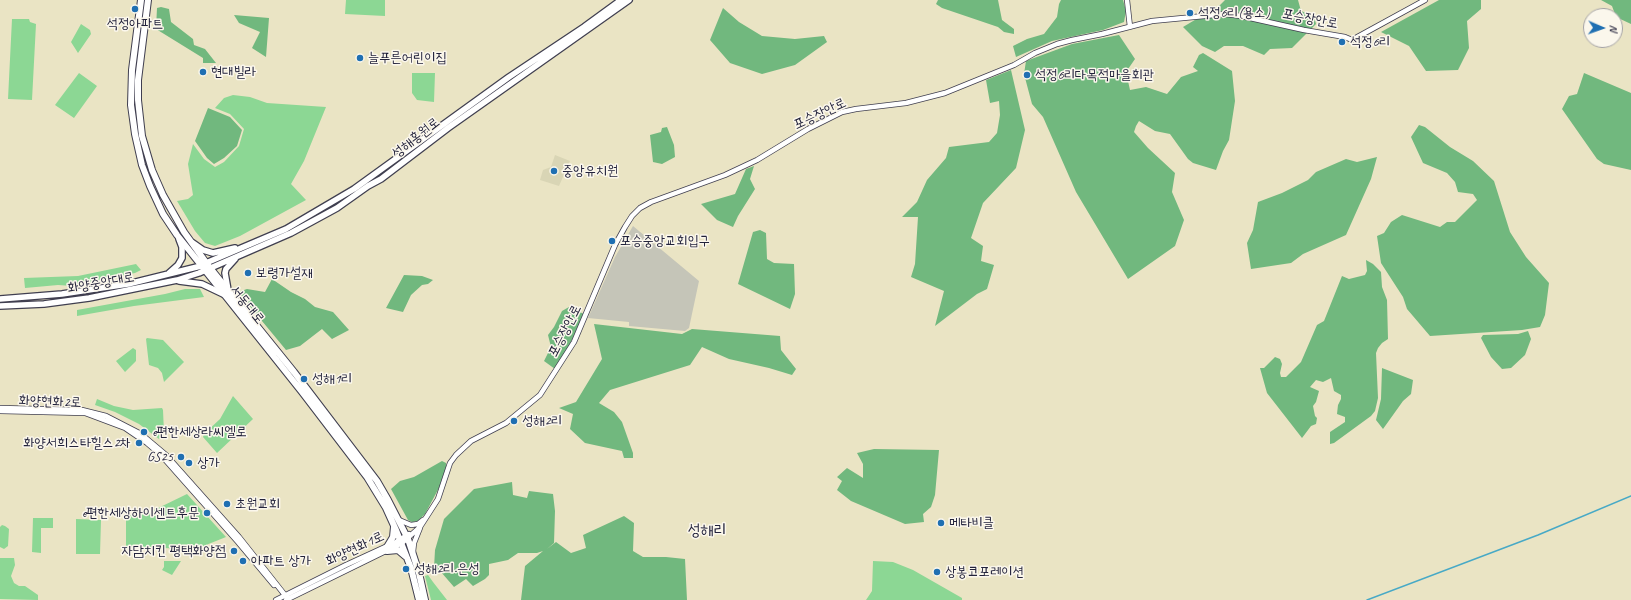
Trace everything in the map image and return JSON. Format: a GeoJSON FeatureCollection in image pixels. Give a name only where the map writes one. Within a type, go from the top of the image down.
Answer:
{"type":"FeatureCollection","features":[{"type":"Feature","properties":{"kind":"main road","name":"서동대로"},"geometry":{"type":"LineString","coordinates":[[140,0],[130,85],[132,120],[142,165],[163,214],[177,235],[225,292],[360,467],[407,537],[419,600]]}},
{"type":"Feature","properties":{"kind":"main road","name":"성해홍원로"},"geometry":{"type":"LineString","coordinates":[[205,267],[286,229],[314,214],[354,189],[509,77],[584,27],[621,0]]}},
{"type":"Feature","properties":{"kind":"main road","name":"성해홍원로"},"geometry":{"type":"LineString","coordinates":[[205,267],[239,255],[316,220],[381,179],[448,128],[629,0]]}},
{"type":"Feature","properties":{"kind":"main road","name":"서동대로"},"geometry":{"type":"LineString","coordinates":[[148,1],[138,80],[140,124],[152,170],[173,216],[205,267]]}},
{"type":"Feature","properties":{"kind":"main road"},"geometry":{"type":"LineString","coordinates":[[168,274],[178,265],[182,258],[182,247],[177,235]]}},
{"type":"Feature","properties":{"kind":"main road"},"geometry":{"type":"LineString","coordinates":[[189,240],[203,250],[213,253],[259,241]]}},
{"type":"Feature","properties":{"kind":"main road"},"geometry":{"type":"LineString","coordinates":[[177,280],[202,284],[225,292],[226,269],[239,255]]}},
{"type":"Feature","properties":{"kind":"main road","name":"화양중앙대로"},"geometry":{"type":"LineString","coordinates":[[0,299],[76,292],[128,284],[205,267]]}},
{"type":"Feature","properties":{"kind":"main road","name":"화양중앙대로"},"geometry":{"type":"LineString","coordinates":[[0,306],[44,304],[89,298],[177,280],[205,267]]}},
{"type":"Feature","properties":{"kind":"main road"},"geometry":{"type":"LineString","coordinates":[[396,522],[393,537],[387,549],[399,551],[410,557]]}},
{"type":"Feature","properties":{"kind":"main road","name":"서동대로"},"geometry":{"type":"LineString","coordinates":[[396,522],[401,542],[421,578],[425,600]]}},
{"type":"Feature","properties":{"kind":"street"},"geometry":{"type":"LineString","coordinates":[[140,0],[148,1]]}},
{"type":"Feature","properties":{"kind":"street"},"geometry":{"type":"LineString","coordinates":[[1127,0],[1130,27]]}},
{"type":"Feature","properties":{"kind":"street","name":"포승장안로"},"geometry":{"type":"LineString","coordinates":[[425,520],[438,499],[450,463],[456,454],[471,441],[502,425],[516,415],[540,395],[550,381],[574,342],[615,246],[632,216],[640,208],[657,200],[725,175],[757,160],[808,129],[842,112],[856,108],[888,106],[928,98],[965,86],[1014,65],[1035,53],[1056,44],[1152,21],[1226,14],[1345,37],[1352,40],[1425,0]]}},
{"type":"Feature","properties":{"kind":"street","name":"화양현화2로"},"geometry":{"type":"LineString","coordinates":[[0,408],[85,410],[106,416],[141,434],[166,455],[241,539],[285,598]]}},
{"type":"Feature","properties":{"kind":"street","name":"화양현화2로"},"geometry":{"type":"LineString","coordinates":[[0,411],[85,413],[125,428],[147,443],[160,455],[238,542],[285,598]]}},
{"type":"Feature","properties":{"kind":"street"},"geometry":{"type":"LineString","coordinates":[[396,522],[411,526],[425,520]]}},
{"type":"Feature","properties":{"kind":"street"},"geometry":{"type":"LineString","coordinates":[[410,557],[420,527],[425,520]]}},
{"type":"Feature","properties":{"kind":"street"},"geometry":{"type":"LineString","coordinates":[[407,537],[425,520]]}},
{"type":"Feature","properties":{"kind":"street"},"geometry":{"type":"LineString","coordinates":[[407,537],[420,527]]}},
{"type":"Feature","properties":{"kind":"street","name":"화양현화1로"},"geometry":{"type":"LineString","coordinates":[[276,600],[285,598],[387,549],[401,542],[407,537]]}},
{"type":"Feature","properties":{"kind":"shaded area","name":"중앙유치원"},"geometry":{"type":"Polygon","coordinates":[[[555,155],[570,161],[559,186],[540,180],[543,170],[551,167],[555,155]]]}},
{"type":"Feature","properties":{"kind":"shaded area"},"geometry":{"type":"Polygon","coordinates":[[[633,226],[699,281],[689,328],[685,331],[629,326],[629,322],[588,318],[615,257],[633,226]]]}},
{"type":"Feature","properties":{"kind":"green space"},"geometry":{"type":"Polygon","coordinates":[[[346,0],[385,0],[385,16],[345,14],[346,0]]]}},
{"type":"Feature","properties":{"kind":"green space"},"geometry":{"type":"Polygon","coordinates":[[[938,0],[998,0],[1002,20],[1014,29],[1014,34],[1004,32],[998,27],[942,8],[936,4],[938,0]]]}},
{"type":"Feature","properties":{"kind":"green space"},"geometry":{"type":"Polygon","coordinates":[[[1061,0],[1123,0],[1126,11],[1124,22],[1103,30],[1052,41],[1016,57],[1013,46],[1027,39],[1044,34],[1057,17],[1061,0]]]}},
{"type":"Feature","properties":{"kind":"green space"},"geometry":{"type":"Polygon","coordinates":[[[1225,0],[1298,0],[1301,11],[1314,16],[1316,24],[1292,48],[1270,49],[1264,55],[1243,46],[1224,46],[1215,52],[1202,46],[1183,27],[1220,5],[1225,0]]]}},
{"type":"Feature","properties":{"kind":"green space"},"geometry":{"type":"Polygon","coordinates":[[[1439,0],[1481,0],[1481,9],[1467,21],[1469,48],[1458,70],[1426,71],[1409,46],[1381,32],[1439,0]]]}},
{"type":"Feature","properties":{"kind":"green space"},"geometry":{"type":"Polygon","coordinates":[[[1601,0],[1631,0],[1631,24],[1623,20],[1623,8],[1613,8],[1612,6],[1601,0]]]}},
{"type":"Feature","properties":{"kind":"green space"},"geometry":{"type":"Polygon","coordinates":[[[161,7],[169,9],[171,22],[193,39],[194,45],[205,49],[216,63],[203,63],[203,58],[156,29],[157,8],[161,7]]]}},
{"type":"Feature","properties":{"kind":"green space"},"geometry":{"type":"Polygon","coordinates":[[[723,8],[739,22],[762,36],[795,39],[824,36],[827,42],[795,65],[762,74],[730,63],[710,40],[723,8]]]}},
{"type":"Feature","properties":{"kind":"green space"},"geometry":{"type":"Polygon","coordinates":[[[234,15],[269,18],[266,57],[252,48],[260,32],[239,23],[234,15]]]}},
{"type":"Feature","properties":{"kind":"green space"},"geometry":{"type":"Polygon","coordinates":[[[12,19],[29,19],[30,22],[36,24],[32,100],[8,99],[12,19]]]}},
{"type":"Feature","properties":{"kind":"green space"},"geometry":{"type":"Polygon","coordinates":[[[81,24],[90,30],[91,34],[78,53],[71,42],[81,24]]]}},
{"type":"Feature","properties":{"kind":"green space"},"geometry":{"type":"Polygon","coordinates":[[[1119,35],[1135,59],[1126,72],[1130,90],[1146,87],[1167,94],[1181,77],[1198,71],[1193,67],[1199,55],[1203,53],[1232,71],[1235,101],[1229,140],[1216,170],[1193,163],[1188,159],[1170,134],[1155,131],[1139,121],[1134,132],[1148,148],[1175,173],[1172,192],[1184,220],[1175,246],[1128,279],[1076,192],[1043,117],[1032,104],[1024,74],[1026,61],[1072,44],[1119,35]]]}},
{"type":"Feature","properties":{"kind":"green space"},"geometry":{"type":"Polygon","coordinates":[[[1011,70],[1025,130],[1016,168],[983,203],[971,238],[983,246],[981,261],[994,265],[987,289],[977,294],[935,326],[944,291],[911,277],[915,264],[918,217],[902,217],[917,202],[927,180],[946,158],[949,147],[989,142],[997,133],[1000,115],[999,101],[990,103],[986,80],[1011,70]]]}},
{"type":"Feature","properties":{"kind":"green space"},"geometry":{"type":"Polygon","coordinates":[[[79,73],[97,86],[74,118],[55,105],[79,73]]]}},
{"type":"Feature","properties":{"kind":"green space"},"geometry":{"type":"Polygon","coordinates":[[[412,73],[435,73],[434,102],[417,100],[412,93],[412,73]]]}},
{"type":"Feature","properties":{"kind":"green space"},"geometry":{"type":"Polygon","coordinates":[[[1584,73],[1631,93],[1631,170],[1604,164],[1597,159],[1562,109],[1569,96],[1577,94],[1584,73]]]}},
{"type":"Feature","properties":{"kind":"green space"},"geometry":{"type":"Polygon","coordinates":[[[233,95],[250,97],[267,103],[326,107],[304,161],[291,184],[306,200],[240,236],[215,246],[205,243],[195,231],[177,201],[188,199],[193,195],[188,164],[193,144],[204,159],[215,167],[224,162],[239,146],[244,129],[230,114],[215,108],[224,98],[233,95]]]}},
{"type":"Feature","properties":{"kind":"green space"},"geometry":{"type":"Polygon","coordinates":[[[208,108],[230,117],[242,130],[237,146],[224,158],[214,164],[207,158],[195,141],[208,108]]]}},
{"type":"Feature","properties":{"kind":"green space"},"geometry":{"type":"Polygon","coordinates":[[[1419,125],[1425,127],[1450,147],[1473,161],[1494,181],[1510,232],[1526,257],[1549,283],[1545,315],[1540,327],[1522,330],[1430,336],[1407,309],[1403,297],[1381,263],[1377,236],[1384,233],[1391,222],[1402,215],[1440,227],[1447,222],[1455,222],[1477,200],[1473,194],[1458,192],[1455,182],[1447,173],[1423,163],[1411,137],[1419,125]]]}},
{"type":"Feature","properties":{"kind":"green space"},"geometry":{"type":"Polygon","coordinates":[[[667,127],[674,145],[675,157],[662,164],[653,162],[650,135],[661,132],[662,128],[667,127]]]}},
{"type":"Feature","properties":{"kind":"green space"},"geometry":{"type":"Polygon","coordinates":[[[1377,157],[1371,179],[1346,235],[1303,254],[1291,263],[1251,269],[1247,243],[1253,230],[1258,202],[1282,193],[1308,180],[1316,172],[1346,159],[1357,162],[1377,157]]]}},
{"type":"Feature","properties":{"kind":"green space"},"geometry":{"type":"Polygon","coordinates":[[[754,166],[750,179],[755,189],[733,227],[717,220],[701,204],[735,194],[746,169],[754,166]]]}},
{"type":"Feature","properties":{"kind":"green space"},"geometry":{"type":"Polygon","coordinates":[[[760,230],[766,233],[767,259],[774,263],[794,264],[795,294],[790,309],[738,284],[753,232],[760,230]]]}},
{"type":"Feature","properties":{"kind":"green space"},"geometry":{"type":"Polygon","coordinates":[[[1366,260],[1373,264],[1381,272],[1382,287],[1387,300],[1388,339],[1382,343],[1376,353],[1378,398],[1375,411],[1371,416],[1334,443],[1330,444],[1330,432],[1345,422],[1345,417],[1337,414],[1341,395],[1334,391],[1331,378],[1323,382],[1316,380],[1310,387],[1319,391],[1316,402],[1313,406],[1315,416],[1317,418],[1316,424],[1311,426],[1302,438],[1267,393],[1260,368],[1264,368],[1275,357],[1280,359],[1282,364],[1280,373],[1281,377],[1286,377],[1301,362],[1317,325],[1324,321],[1342,276],[1349,279],[1365,275],[1367,271],[1366,260]]]}},
{"type":"Feature","properties":{"kind":"green space"},"geometry":{"type":"Polygon","coordinates":[[[136,264],[141,270],[135,273],[73,286],[58,285],[25,288],[24,278],[78,276],[136,264]]]}},
{"type":"Feature","properties":{"kind":"green space"},"geometry":{"type":"Polygon","coordinates":[[[404,275],[422,276],[433,280],[428,284],[422,285],[411,295],[403,312],[386,308],[404,275]]]}},
{"type":"Feature","properties":{"kind":"green space"},"geometry":{"type":"Polygon","coordinates":[[[272,279],[291,292],[305,299],[315,307],[333,312],[349,330],[332,339],[322,329],[300,346],[286,350],[238,292],[247,289],[265,292],[272,279]]]}},
{"type":"Feature","properties":{"kind":"green space"},"geometry":{"type":"Polygon","coordinates":[[[185,289],[200,289],[204,297],[134,306],[77,316],[77,310],[185,289]]]}},
{"type":"Feature","properties":{"kind":"green space"},"geometry":{"type":"Polygon","coordinates":[[[569,307],[584,314],[570,344],[555,369],[544,361],[551,347],[548,335],[562,311],[569,307]]]}},
{"type":"Feature","properties":{"kind":"green space"},"geometry":{"type":"Polygon","coordinates":[[[594,324],[682,334],[692,329],[780,336],[781,350],[796,369],[792,375],[729,359],[702,347],[690,365],[610,390],[599,403],[614,412],[622,422],[633,453],[633,458],[624,458],[622,451],[585,443],[570,429],[573,414],[559,408],[576,402],[602,359],[594,324]]]}},
{"type":"Feature","properties":{"kind":"green space"},"geometry":{"type":"Polygon","coordinates":[[[1528,331],[1531,339],[1525,355],[1511,368],[1502,369],[1491,357],[1481,338],[1483,335],[1518,334],[1528,331]]]}},
{"type":"Feature","properties":{"kind":"green space"},"geometry":{"type":"Polygon","coordinates":[[[147,338],[163,340],[184,362],[164,382],[162,373],[158,368],[149,365],[147,338]]]}},
{"type":"Feature","properties":{"kind":"green space"},"geometry":{"type":"Polygon","coordinates":[[[133,348],[136,350],[136,361],[125,372],[116,361],[133,348]]]}},
{"type":"Feature","properties":{"kind":"green space"},"geometry":{"type":"Polygon","coordinates":[[[1382,368],[1413,380],[1411,394],[1403,401],[1383,429],[1376,420],[1381,399],[1382,368]]]}},
{"type":"Feature","properties":{"kind":"green space"},"geometry":{"type":"Polygon","coordinates":[[[233,396],[253,419],[217,453],[203,437],[204,434],[220,419],[233,396]]]}},
{"type":"Feature","properties":{"kind":"green space"},"geometry":{"type":"Polygon","coordinates":[[[97,399],[114,406],[133,410],[162,408],[164,433],[159,439],[139,424],[115,412],[95,405],[97,399]]]}},
{"type":"Feature","properties":{"kind":"green space"},"geometry":{"type":"Polygon","coordinates":[[[874,449],[939,450],[935,495],[931,507],[923,514],[924,522],[905,524],[851,501],[837,490],[842,481],[837,477],[847,468],[863,478],[863,464],[857,453],[874,449]]]}},
{"type":"Feature","properties":{"kind":"green space"},"geometry":{"type":"Polygon","coordinates":[[[442,461],[446,463],[446,468],[440,486],[425,514],[418,521],[412,522],[408,520],[391,489],[400,481],[414,477],[442,461]]]}},
{"type":"Feature","properties":{"kind":"green space"},"geometry":{"type":"Polygon","coordinates":[[[512,482],[513,495],[527,498],[529,491],[553,494],[555,511],[554,543],[547,549],[556,542],[571,553],[586,548],[583,535],[624,516],[634,523],[633,551],[643,557],[685,559],[687,600],[521,600],[525,566],[543,551],[537,553],[518,553],[508,560],[489,564],[489,575],[485,579],[473,586],[466,579],[454,587],[441,572],[434,568],[435,550],[444,519],[474,489],[512,482]]]}},
{"type":"Feature","properties":{"kind":"green space"},"geometry":{"type":"Polygon","coordinates":[[[187,494],[226,537],[196,549],[126,547],[126,515],[139,515],[152,511],[187,494]]]}},
{"type":"Feature","properties":{"kind":"green space"},"geometry":{"type":"Polygon","coordinates":[[[33,518],[53,518],[53,528],[41,528],[41,553],[32,552],[33,518]]]}},
{"type":"Feature","properties":{"kind":"green space"},"geometry":{"type":"Polygon","coordinates":[[[76,519],[101,520],[100,554],[76,554],[76,519]]]}},
{"type":"Feature","properties":{"kind":"green space"},"geometry":{"type":"Polygon","coordinates":[[[2,525],[9,529],[8,546],[4,549],[0,547],[0,527],[2,525]]]}},
{"type":"Feature","properties":{"kind":"green space"},"geometry":{"type":"Polygon","coordinates":[[[0,558],[14,558],[15,565],[11,576],[14,583],[19,586],[25,586],[38,595],[38,600],[0,599],[0,558]]]}},
{"type":"Feature","properties":{"kind":"green space"},"geometry":{"type":"Polygon","coordinates":[[[164,561],[181,561],[172,575],[162,570],[164,567],[164,561]]]}},
{"type":"Feature","properties":{"kind":"green space"},"geometry":{"type":"Polygon","coordinates":[[[873,561],[893,562],[913,570],[962,598],[962,600],[866,600],[872,591],[873,561]]]}},
{"type":"Feature","properties":{"kind":"green space"},"geometry":{"type":"Polygon","coordinates":[[[428,575],[447,600],[431,600],[425,576],[428,575]]]}},
{"type":"Feature","properties":{"kind":"waterway"},"geometry":{"type":"LineString","coordinates":[[1367,600],[1538,535],[1631,496]]}},
{"type":"Feature","properties":{"kind":"place","name":"석정아파트"},"geometry":{"type":"Point","coordinates":[135,9]}},
{"type":"Feature","properties":{"kind":"place","name":"석정6리(용소)"},"geometry":{"type":"Point","coordinates":[1190,13]}},
{"type":"Feature","properties":{"kind":"place","name":"석정6리"},"geometry":{"type":"Point","coordinates":[1342,42]}},
{"type":"Feature","properties":{"kind":"place","name":"늘푸른어린이집"},"geometry":{"type":"Point","coordinates":[360,58]}},
{"type":"Feature","properties":{"kind":"place","name":"현대빌라"},"geometry":{"type":"Point","coordinates":[203,72]}},
{"type":"Feature","properties":{"kind":"place","name":"석정6리다목적마을회관"},"geometry":{"type":"Point","coordinates":[1027,75]}},
{"type":"Feature","properties":{"kind":"place","name":"중앙유치원"},"geometry":{"type":"Point","coordinates":[554,171]}},
{"type":"Feature","properties":{"kind":"place","name":"포승중앙교회입구"},"geometry":{"type":"Point","coordinates":[612,241]}},
{"type":"Feature","properties":{"kind":"place","name":"보령가설재"},"geometry":{"type":"Point","coordinates":[248,273]}},
{"type":"Feature","properties":{"kind":"place","name":"성해1리"},"geometry":{"type":"Point","coordinates":[304,379]}},
{"type":"Feature","properties":{"kind":"place","name":"성해2리"},"geometry":{"type":"Point","coordinates":[514,421]}},
{"type":"Feature","properties":{"kind":"place","name":"e편한세상라씨엘로"},"geometry":{"type":"Point","coordinates":[144,432]}},
{"type":"Feature","properties":{"kind":"place","name":"화양서희스타힐스2차"},"geometry":{"type":"Point","coordinates":[139,443]}},
{"type":"Feature","properties":{"kind":"place","name":"GS25"},"geometry":{"type":"Point","coordinates":[181,457]}},
{"type":"Feature","properties":{"kind":"place","name":"상가"},"geometry":{"type":"Point","coordinates":[189,463]}},
{"type":"Feature","properties":{"kind":"place","name":"초원교회"},"geometry":{"type":"Point","coordinates":[227,504]}},
{"type":"Feature","properties":{"kind":"place","name":"e편한세상하이센트후문"},"geometry":{"type":"Point","coordinates":[207,513]}},
{"type":"Feature","properties":{"kind":"place","name":"메타비클"},"geometry":{"type":"Point","coordinates":[941,523]}},
{"type":"Feature","properties":{"kind":"place","name":"자담치킨 평택화양점"},"geometry":{"type":"Point","coordinates":[234,551]}},
{"type":"Feature","properties":{"kind":"place","name":"아파트 상가"},"geometry":{"type":"Point","coordinates":[243,561]}},
{"type":"Feature","properties":{"kind":"place","name":"성해2리.은성"},"geometry":{"type":"Point","coordinates":[406,569]}},
{"type":"Feature","properties":{"kind":"place","name":"상봉코포레이션"},"geometry":{"type":"Point","coordinates":[937,572]}},
{"type":"Feature","properties":{"kind":"district","name":"성해리"},"geometry":{"type":"Point","coordinates":[707,531]}}]}
